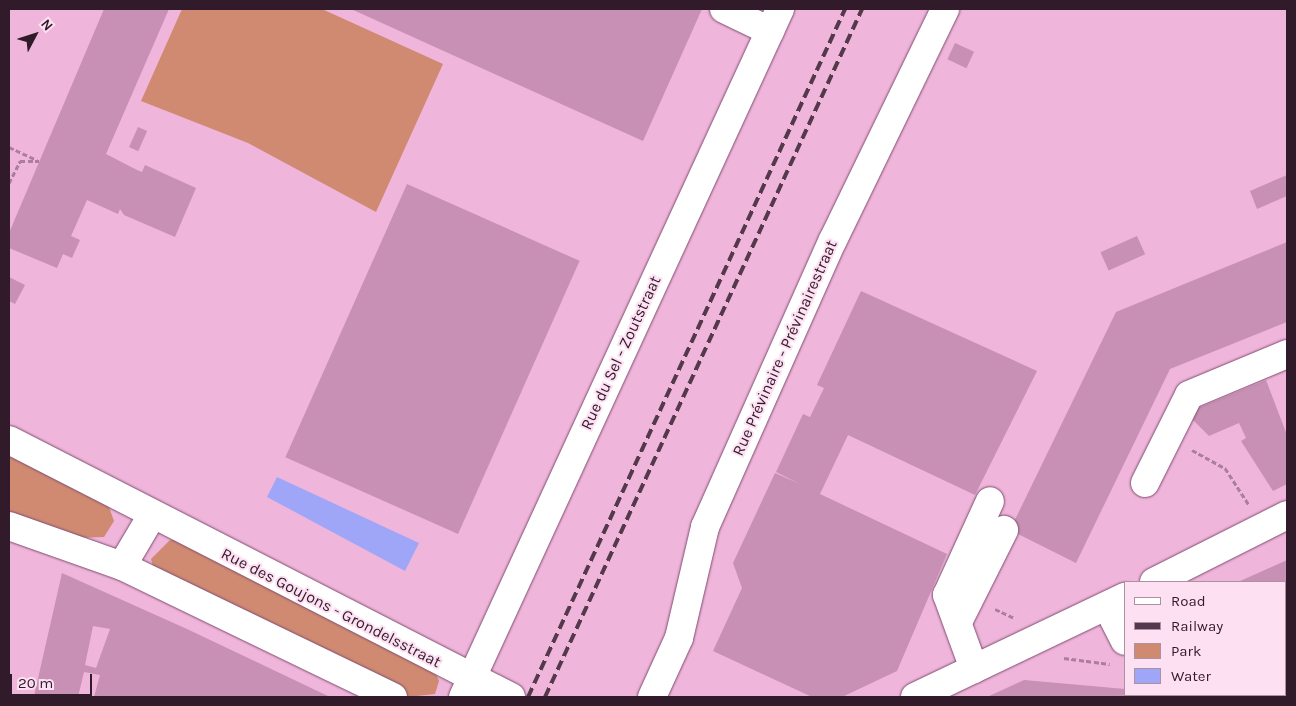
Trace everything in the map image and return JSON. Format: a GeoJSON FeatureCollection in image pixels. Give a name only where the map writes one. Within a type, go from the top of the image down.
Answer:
{"type":"FeatureCollection","features":[{"type":"Feature","properties":{"kind":"street"},"geometry":{"type":"LineString","coordinates":[[724,9],[775,20]]}},
{"type":"Feature","properties":{"kind":"street","name":"Rue Prévinaire - Prévinairestraat"},"geometry":{"type":"LineString","coordinates":[[652,697],[679,638],[705,527],[833,240],[945,9]]}},
{"type":"Feature","properties":{"kind":"street","name":"Rue du Sel - Zoutstraat"},"geometry":{"type":"LineString","coordinates":[[467,688],[775,20]]}},
{"type":"Feature","properties":{"kind":"street"},"geometry":{"type":"LineString","coordinates":[[1145,483],[1189,395],[1287,354]]}},
{"type":"Feature","properties":{"kind":"street","name":"Rue des Goujons - Grondelsstraat"},"geometry":{"type":"LineString","coordinates":[[9,440],[467,688],[511,697]]}},
{"type":"Feature","properties":{"kind":"street"},"geometry":{"type":"LineString","coordinates":[[964,610],[947,595],[990,501]]}},
{"type":"Feature","properties":{"kind":"street"},"geometry":{"type":"LineString","coordinates":[[122,566],[151,516]]}},
{"type":"Feature","properties":{"kind":"street"},"geometry":{"type":"LineString","coordinates":[[1156,581],[1287,516]]}},
{"type":"Feature","properties":{"kind":"street"},"geometry":{"type":"LineString","coordinates":[[9,526],[122,566],[393,697]]}},
{"type":"Feature","properties":{"kind":"street"},"geometry":{"type":"LineString","coordinates":[[974,669],[964,610],[1004,530]]}},
{"type":"Feature","properties":{"kind":"street"},"geometry":{"type":"LineString","coordinates":[[915,697],[1116,601],[1120,652]]}},
{"type":"Feature","properties":{"kind":"path"},"geometry":{"type":"LineString","coordinates":[[9,147],[39,161],[20,161],[9,183]]}},
{"type":"Feature","properties":{"kind":"path"},"geometry":{"type":"LineString","coordinates":[[1167,439],[1225,468],[1251,508]]}},
{"type":"Feature","properties":{"kind":"path"},"geometry":{"type":"LineString","coordinates":[[964,610],[1027,624],[1034,639]]}},
{"type":"Feature","properties":{"kind":"path"},"geometry":{"type":"LineString","coordinates":[[1061,657],[1120,652]]}},
{"type":"Feature","properties":{"kind":"green space"},"geometry":{"type":"Polygon","coordinates":[[[182,9],[322,9],[443,64],[376,212],[248,143],[141,101],[182,9]]]}},
{"type":"Feature","properties":{"kind":"green space"},"geometry":{"type":"Polygon","coordinates":[[[9,448],[84,488],[109,507],[114,521],[104,537],[76,538],[9,515],[9,448]]]}},
{"type":"Feature","properties":{"kind":"green space"},"geometry":{"type":"Polygon","coordinates":[[[170,540],[185,540],[435,671],[439,681],[435,694],[407,697],[393,692],[155,574],[151,559],[170,540]]]}},
{"type":"Feature","properties":{"kind":"water"},"geometry":{"type":"Polygon","coordinates":[[[277,477],[419,543],[405,571],[267,497],[277,477]]]}},
{"type":"Feature","properties":{"kind":"building"},"geometry":{"type":"Polygon","coordinates":[[[104,9],[169,9],[106,154],[142,172],[145,165],[196,188],[175,237],[124,215],[120,209],[118,214],[87,200],[71,236],[80,240],[72,258],[63,254],[57,268],[9,248],[9,233],[104,9]]]}},
{"type":"Feature","properties":{"kind":"building"},"geometry":{"type":"Polygon","coordinates":[[[351,9],[702,9],[643,141],[351,9]]]}},
{"type":"Feature","properties":{"kind":"building"},"geometry":{"type":"Polygon","coordinates":[[[955,43],[974,52],[966,68],[947,59],[955,43]]]}},
{"type":"Feature","properties":{"kind":"building"},"geometry":{"type":"Polygon","coordinates":[[[138,127],[147,131],[138,151],[129,147],[138,127]]]}},
{"type":"Feature","properties":{"kind":"building"},"geometry":{"type":"Polygon","coordinates":[[[1287,175],[1287,196],[1257,209],[1250,191],[1287,175]]]}},
{"type":"Feature","properties":{"kind":"building"},"geometry":{"type":"Polygon","coordinates":[[[407,184],[580,261],[458,534],[285,457],[407,184]]]}},
{"type":"Feature","properties":{"kind":"building"},"geometry":{"type":"Polygon","coordinates":[[[1137,236],[1145,254],[1109,271],[1100,252],[1137,236]]]}},
{"type":"Feature","properties":{"kind":"building"},"geometry":{"type":"Polygon","coordinates":[[[1287,242],[1287,322],[1170,369],[1076,563],[1010,530],[1116,312],[1287,242]]]}},
{"type":"Feature","properties":{"kind":"building"},"geometry":{"type":"Polygon","coordinates":[[[9,277],[25,285],[15,304],[9,301],[9,277]]]}},
{"type":"Feature","properties":{"kind":"building"},"geometry":{"type":"Polygon","coordinates":[[[861,291],[1037,371],[975,495],[848,435],[820,494],[947,554],[897,671],[842,697],[812,697],[713,651],[742,588],[733,563],[775,473],[800,484],[776,472],[803,414],[810,417],[824,388],[817,385],[861,291]]]}},
{"type":"Feature","properties":{"kind":"building"},"geometry":{"type":"Polygon","coordinates":[[[1266,380],[1287,435],[1287,484],[1273,491],[1241,441],[1246,438],[1239,423],[1209,436],[1186,413],[1266,380]]]}},
{"type":"Feature","properties":{"kind":"building"},"geometry":{"type":"Polygon","coordinates":[[[1287,560],[1287,639],[1286,581],[1240,581],[1287,560]]]}},
{"type":"Feature","properties":{"kind":"building"},"geometry":{"type":"Polygon","coordinates":[[[62,573],[187,629],[330,697],[94,697],[100,675],[84,672],[78,697],[34,696],[62,573]],[[93,626],[85,665],[96,668],[110,629],[93,626]]]}},
{"type":"Feature","properties":{"kind":"building"},"geometry":{"type":"Polygon","coordinates":[[[1024,680],[1124,689],[1124,696],[1195,697],[987,697],[1024,680]]]}},
{"type":"Feature","properties":{"kind":"railway"},"geometry":{"type":"LineString","coordinates":[[528,697],[845,9]]}},
{"type":"Feature","properties":{"kind":"railway"},"geometry":{"type":"LineString","coordinates":[[545,697],[862,9]]}}]}
